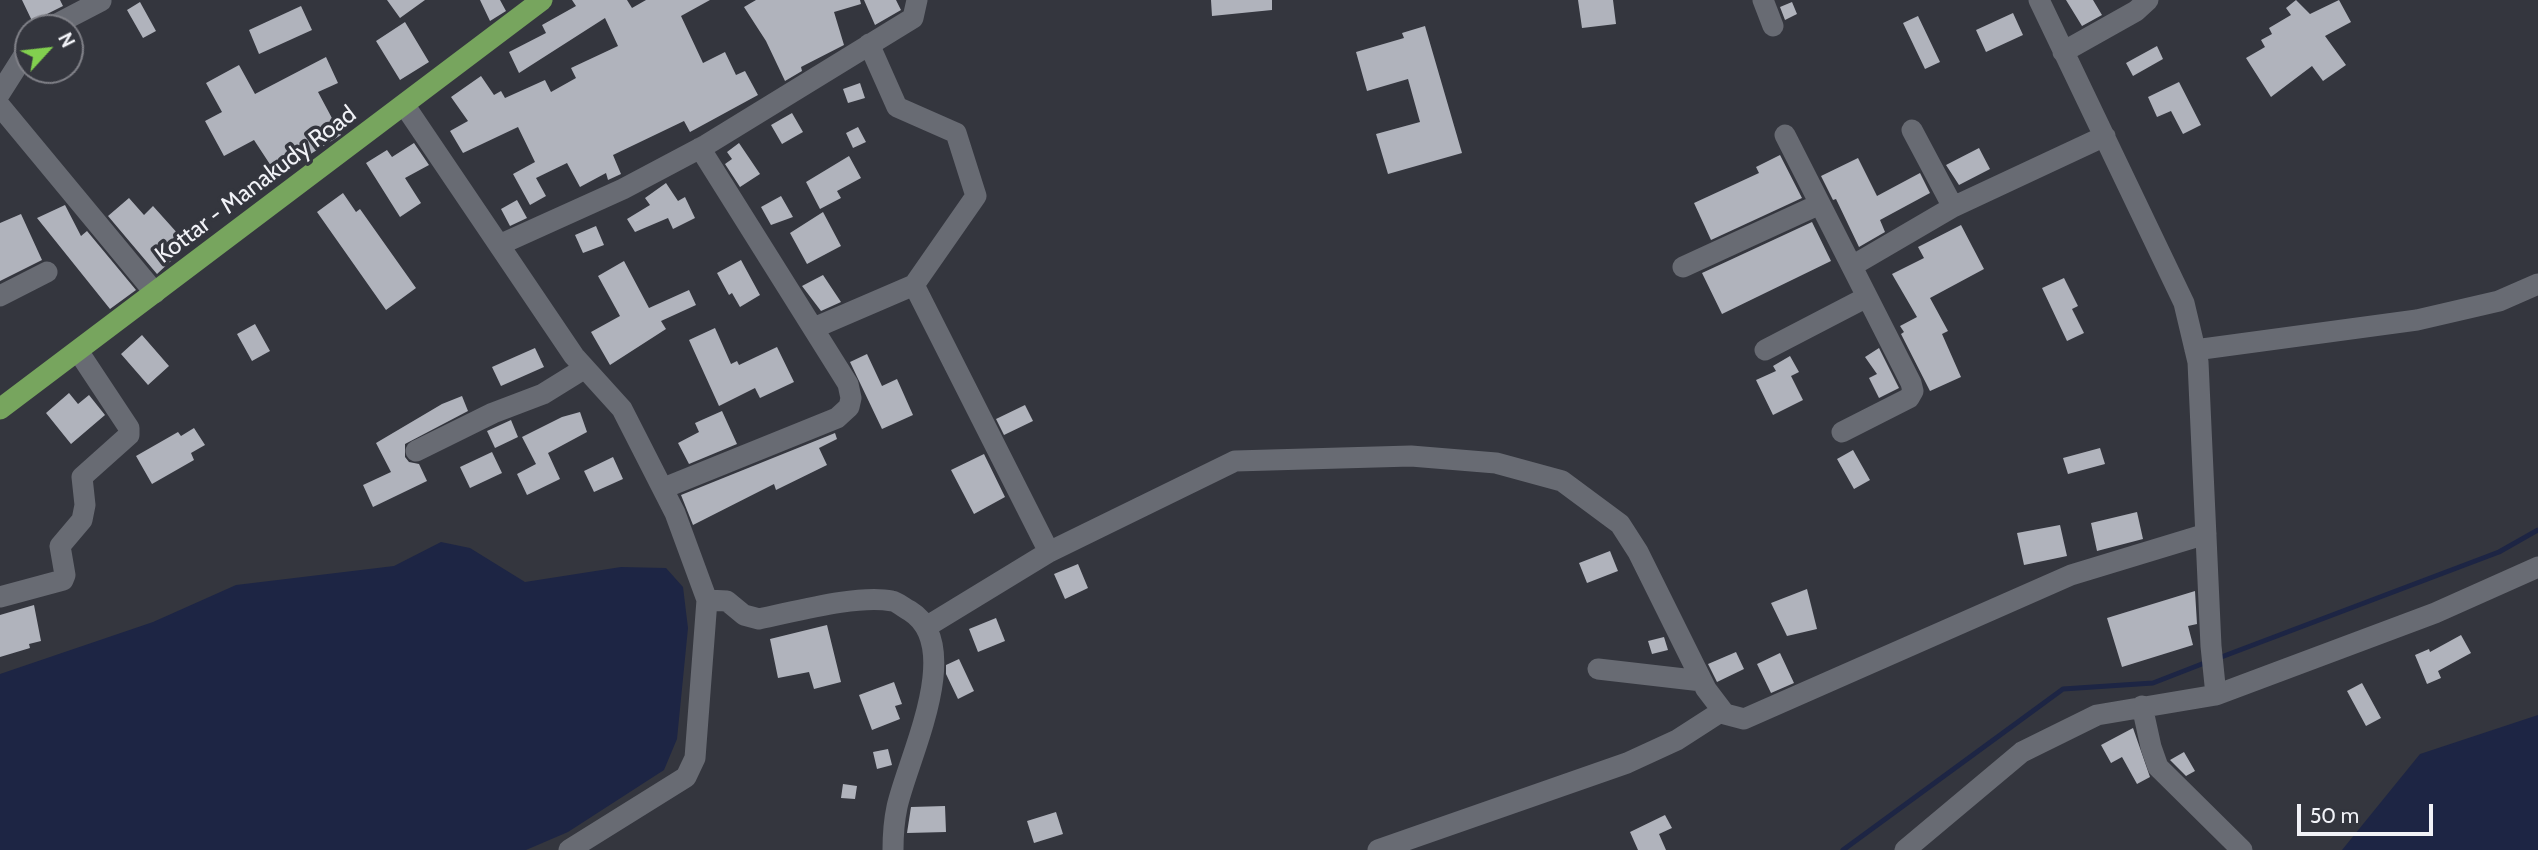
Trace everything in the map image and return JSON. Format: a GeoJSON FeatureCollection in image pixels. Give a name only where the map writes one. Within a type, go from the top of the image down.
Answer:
{"type":"FeatureCollection","features":[{"type":"Feature","properties":{"kind":"main road","name":"Kottar - Manakudy Road"},"geometry":{"type":"LineString","coordinates":[[2,404],[78,351],[405,106],[541,0]]}},
{"type":"Feature","properties":{"kind":"street"},"geometry":{"type":"LineString","coordinates":[[499,245],[623,189],[700,148],[913,18],[917,0]]}},
{"type":"Feature","properties":{"kind":"street"},"geometry":{"type":"LineString","coordinates":[[1763,0],[1773,26]]}},
{"type":"Feature","properties":{"kind":"street"},"geometry":{"type":"LineString","coordinates":[[2039,0],[2184,303],[2195,350],[2214,685]]}},
{"type":"Feature","properties":{"kind":"street"},"geometry":{"type":"LineString","coordinates":[[2063,52],[2122,8],[2148,0]]}},
{"type":"Feature","properties":{"kind":"street"},"geometry":{"type":"LineString","coordinates":[[76,14],[101,1]]}},
{"type":"Feature","properties":{"kind":"street"},"geometry":{"type":"LineString","coordinates":[[814,328],[914,285],[976,196],[956,133],[897,107],[869,44]]}},
{"type":"Feature","properties":{"kind":"street"},"geometry":{"type":"LineString","coordinates":[[0,93],[14,71]]}},
{"type":"Feature","properties":{"kind":"street"},"geometry":{"type":"LineString","coordinates":[[0,106],[155,293]]}},
{"type":"Feature","properties":{"kind":"street"},"geometry":{"type":"LineString","coordinates":[[405,106],[585,368],[622,409],[664,488],[707,600],[695,758],[686,777],[569,850]]}},
{"type":"Feature","properties":{"kind":"street"},"geometry":{"type":"LineString","coordinates":[[1912,130],[1953,207]]}},
{"type":"Feature","properties":{"kind":"street"},"geometry":{"type":"LineString","coordinates":[[1785,135],[1913,391],[1909,398],[1842,432]]}},
{"type":"Feature","properties":{"kind":"street"},"geometry":{"type":"LineString","coordinates":[[1852,266],[1953,207],[2105,136]]}},
{"type":"Feature","properties":{"kind":"street"},"geometry":{"type":"LineString","coordinates":[[664,488],[837,418],[846,411],[851,398],[848,384],[700,148]]}},
{"type":"Feature","properties":{"kind":"street"},"geometry":{"type":"LineString","coordinates":[[1684,267],[1820,204]]}},
{"type":"Feature","properties":{"kind":"street"},"geometry":{"type":"LineString","coordinates":[[0,296],[47,272]]}},
{"type":"Feature","properties":{"kind":"street"},"geometry":{"type":"LineString","coordinates":[[2195,350],[2417,320],[2499,301],[2538,284]]}},
{"type":"Feature","properties":{"kind":"street"},"geometry":{"type":"LineString","coordinates":[[914,285],[1049,552]]}},
{"type":"Feature","properties":{"kind":"street"},"geometry":{"type":"LineString","coordinates":[[1765,350],[1867,297]]}},
{"type":"Feature","properties":{"kind":"street"},"geometry":{"type":"LineString","coordinates":[[0,597],[63,580],[65,575],[60,546],[82,520],[85,506],[82,477],[129,435],[129,428],[78,351]]}},
{"type":"Feature","properties":{"kind":"street"},"geometry":{"type":"LineString","coordinates":[[416,451],[493,414],[543,394],[585,368]]}},
{"type":"Feature","properties":{"kind":"street"},"geometry":{"type":"LineString","coordinates":[[926,627],[1049,552],[1235,460],[1410,456],[1496,463],[1562,481],[1620,524],[1637,552],[1702,681],[1722,710],[1732,718],[1756,715],[2071,575],[2206,534]]}},
{"type":"Feature","properties":{"kind":"street"},"geometry":{"type":"LineString","coordinates":[[1905,850],[2022,752],[2097,715],[2142,706],[2214,685],[2435,613],[2538,567]]}},
{"type":"Feature","properties":{"kind":"street"},"geometry":{"type":"LineString","coordinates":[[707,600],[731,603],[744,615],[759,619],[869,600],[894,601],[915,614],[926,627],[933,648],[931,701],[897,808],[893,850]]}},
{"type":"Feature","properties":{"kind":"street"},"geometry":{"type":"LineString","coordinates":[[1598,669],[1702,681]]}},
{"type":"Feature","properties":{"kind":"street"},"geometry":{"type":"LineString","coordinates":[[2142,706],[2158,767],[2242,850]]}},
{"type":"Feature","properties":{"kind":"street"},"geometry":{"type":"LineString","coordinates":[[1378,850],[1627,763],[1677,740],[1722,710]]}},
{"type":"Feature","properties":{"kind":"water"},"geometry":{"type":"Polygon","coordinates":[[[441,542],[470,548],[525,582],[621,567],[666,568],[683,587],[688,628],[677,739],[664,770],[568,832],[526,850],[0,850],[0,674],[153,622],[236,585],[394,566],[441,542]]]}},
{"type":"Feature","properties":{"kind":"water"},"geometry":{"type":"Polygon","coordinates":[[[2538,715],[2538,850],[2342,850],[2420,754],[2538,715]]]}},
{"type":"Feature","properties":{"kind":"building"},"geometry":{"type":"Polygon","coordinates":[[[22,0],[60,0],[63,6],[47,14],[29,14],[22,0]]]}},
{"type":"Feature","properties":{"kind":"building"},"geometry":{"type":"Polygon","coordinates":[[[387,0],[425,0],[400,18],[387,0]]]}},
{"type":"Feature","properties":{"kind":"building"},"geometry":{"type":"Polygon","coordinates":[[[480,0],[500,0],[506,11],[490,21],[480,0]]]}},
{"type":"Feature","properties":{"kind":"building"},"geometry":{"type":"Polygon","coordinates":[[[572,0],[627,0],[632,8],[646,0],[710,0],[681,16],[703,63],[725,52],[736,75],[745,71],[758,95],[690,132],[684,121],[613,155],[621,174],[608,180],[606,173],[580,187],[567,163],[536,178],[546,196],[530,205],[513,174],[535,162],[518,127],[463,153],[450,131],[468,121],[451,97],[481,76],[494,95],[501,91],[505,98],[545,80],[551,92],[576,78],[571,68],[618,46],[605,18],[519,73],[509,52],[546,33],[542,25],[576,6],[572,0]]]}},
{"type":"Feature","properties":{"kind":"building"},"geometry":{"type":"Polygon","coordinates":[[[756,0],[860,0],[861,4],[834,12],[844,45],[801,67],[802,71],[785,81],[766,41],[744,7],[756,0]]]}},
{"type":"Feature","properties":{"kind":"building"},"geometry":{"type":"Polygon","coordinates":[[[864,0],[896,0],[901,10],[875,25],[864,0]]]}},
{"type":"Feature","properties":{"kind":"building"},"geometry":{"type":"Polygon","coordinates":[[[1211,0],[1272,0],[1272,10],[1212,16],[1211,0]]]}},
{"type":"Feature","properties":{"kind":"building"},"geometry":{"type":"Polygon","coordinates":[[[1578,0],[1613,0],[1616,24],[1582,28],[1578,0]]]}},
{"type":"Feature","properties":{"kind":"building"},"geometry":{"type":"Polygon","coordinates":[[[2066,0],[2093,0],[2102,15],[2082,26],[2066,0]]]}},
{"type":"Feature","properties":{"kind":"building"},"geometry":{"type":"Polygon","coordinates":[[[2296,0],[2310,14],[2339,0],[2351,22],[2325,36],[2346,65],[2323,81],[2312,66],[2271,97],[2246,58],[2265,47],[2261,40],[2272,34],[2269,28],[2291,15],[2286,8],[2296,0]]]}},
{"type":"Feature","properties":{"kind":"building"},"geometry":{"type":"Polygon","coordinates":[[[140,2],[156,31],[143,38],[127,10],[140,2]]]}},
{"type":"Feature","properties":{"kind":"building"},"geometry":{"type":"Polygon","coordinates":[[[1792,2],[1797,14],[1785,20],[1780,7],[1792,2]]]}},
{"type":"Feature","properties":{"kind":"building"},"geometry":{"type":"Polygon","coordinates":[[[301,6],[312,30],[259,54],[249,30],[301,6]]]}},
{"type":"Feature","properties":{"kind":"building"},"geometry":{"type":"Polygon","coordinates":[[[2013,13],[2023,35],[1986,52],[1976,30],[2013,13]]]}},
{"type":"Feature","properties":{"kind":"building"},"geometry":{"type":"Polygon","coordinates":[[[1918,16],[1940,62],[1925,69],[1903,23],[1918,16]]]}},
{"type":"Feature","properties":{"kind":"building"},"geometry":{"type":"Polygon","coordinates":[[[405,22],[429,62],[400,80],[376,41],[405,22]]]}},
{"type":"Feature","properties":{"kind":"building"},"geometry":{"type":"Polygon","coordinates":[[[1425,26],[1462,153],[1388,174],[1376,134],[1420,122],[1408,79],[1367,91],[1356,52],[1404,38],[1402,33],[1425,26]]]}},
{"type":"Feature","properties":{"kind":"building"},"geometry":{"type":"Polygon","coordinates":[[[2157,46],[2163,59],[2133,76],[2126,63],[2157,46]]]}},
{"type":"Feature","properties":{"kind":"building"},"geometry":{"type":"Polygon","coordinates":[[[326,57],[338,83],[318,92],[341,135],[277,175],[254,140],[224,156],[205,121],[222,112],[206,83],[239,65],[255,94],[326,57]]]}},
{"type":"Feature","properties":{"kind":"building"},"geometry":{"type":"Polygon","coordinates":[[[2179,82],[2201,125],[2183,134],[2171,111],[2157,117],[2148,97],[2179,82]]]}},
{"type":"Feature","properties":{"kind":"building"},"geometry":{"type":"Polygon","coordinates":[[[860,83],[865,98],[848,103],[843,89],[860,83]]]}},
{"type":"Feature","properties":{"kind":"building"},"geometry":{"type":"Polygon","coordinates":[[[792,113],[803,132],[782,144],[771,125],[792,113]]]}},
{"type":"Feature","properties":{"kind":"building"},"geometry":{"type":"Polygon","coordinates":[[[858,127],[866,142],[853,148],[846,133],[858,127]]]}},
{"type":"Feature","properties":{"kind":"building"},"geometry":{"type":"Polygon","coordinates":[[[414,143],[429,165],[405,178],[421,203],[400,217],[366,163],[387,150],[392,157],[414,143]]]}},
{"type":"Feature","properties":{"kind":"building"},"geometry":{"type":"Polygon","coordinates":[[[739,143],[760,174],[740,187],[725,164],[732,159],[727,152],[739,143]]]}},
{"type":"Feature","properties":{"kind":"building"},"geometry":{"type":"Polygon","coordinates":[[[1979,148],[1990,169],[1959,185],[1946,165],[1979,148]]]}},
{"type":"Feature","properties":{"kind":"building"},"geometry":{"type":"Polygon","coordinates":[[[1780,155],[1802,198],[1711,240],[1694,203],[1759,173],[1756,167],[1780,155]]]}},
{"type":"Feature","properties":{"kind":"building"},"geometry":{"type":"Polygon","coordinates":[[[849,156],[861,178],[837,191],[841,198],[820,209],[806,182],[849,156]]]}},
{"type":"Feature","properties":{"kind":"building"},"geometry":{"type":"Polygon","coordinates":[[[1858,158],[1877,196],[1920,173],[1930,193],[1880,220],[1885,232],[1859,247],[1836,199],[1833,200],[1821,176],[1858,158]]]}},
{"type":"Feature","properties":{"kind":"building"},"geometry":{"type":"Polygon","coordinates":[[[666,183],[678,201],[685,197],[695,218],[673,229],[668,218],[635,232],[627,219],[650,205],[645,198],[666,183]]]}},
{"type":"Feature","properties":{"kind":"building"},"geometry":{"type":"Polygon","coordinates":[[[343,193],[356,212],[360,209],[416,288],[386,310],[317,212],[343,193]]]}},
{"type":"Feature","properties":{"kind":"building"},"geometry":{"type":"Polygon","coordinates":[[[781,196],[793,217],[771,225],[761,207],[781,196]]]}},
{"type":"Feature","properties":{"kind":"building"},"geometry":{"type":"Polygon","coordinates":[[[129,198],[144,215],[153,206],[188,245],[157,274],[108,216],[129,198]]]}},
{"type":"Feature","properties":{"kind":"building"},"geometry":{"type":"Polygon","coordinates":[[[517,200],[527,218],[510,226],[501,209],[517,200]]]}},
{"type":"Feature","properties":{"kind":"building"},"geometry":{"type":"Polygon","coordinates":[[[65,205],[81,236],[87,231],[136,290],[110,309],[37,218],[65,205]]]}},
{"type":"Feature","properties":{"kind":"building"},"geometry":{"type":"Polygon","coordinates":[[[823,212],[841,246],[807,264],[790,233],[823,212]]]}},
{"type":"Feature","properties":{"kind":"building"},"geometry":{"type":"Polygon","coordinates":[[[21,214],[42,260],[0,281],[0,223],[21,214]]]}},
{"type":"Feature","properties":{"kind":"building"},"geometry":{"type":"Polygon","coordinates":[[[1812,222],[1831,261],[1722,314],[1702,273],[1812,222]]]}},
{"type":"Feature","properties":{"kind":"building"},"geometry":{"type":"Polygon","coordinates":[[[1961,225],[1984,269],[1930,298],[1948,331],[1942,334],[1961,377],[1930,391],[1901,334],[1904,332],[1900,326],[1917,317],[1892,274],[1924,258],[1918,247],[1961,225]]]}},
{"type":"Feature","properties":{"kind":"building"},"geometry":{"type":"Polygon","coordinates":[[[596,226],[604,245],[583,253],[575,235],[596,226]]]}},
{"type":"Feature","properties":{"kind":"building"},"geometry":{"type":"Polygon","coordinates":[[[741,260],[760,295],[740,307],[732,293],[729,295],[717,273],[741,260]]]}},
{"type":"Feature","properties":{"kind":"building"},"geometry":{"type":"Polygon","coordinates":[[[624,261],[649,308],[689,290],[696,305],[661,321],[666,329],[610,365],[591,332],[620,316],[598,276],[624,261]]]}},
{"type":"Feature","properties":{"kind":"building"},"geometry":{"type":"Polygon","coordinates":[[[823,275],[841,302],[821,311],[802,286],[823,275]]]}},
{"type":"Feature","properties":{"kind":"building"},"geometry":{"type":"Polygon","coordinates":[[[2064,278],[2078,306],[2072,309],[2084,333],[2067,341],[2042,288],[2064,278]]]}},
{"type":"Feature","properties":{"kind":"building"},"geometry":{"type":"Polygon","coordinates":[[[255,324],[270,351],[252,361],[237,334],[255,324]]]}},
{"type":"Feature","properties":{"kind":"building"},"geometry":{"type":"Polygon","coordinates":[[[715,328],[731,364],[737,361],[739,365],[777,347],[794,382],[760,398],[755,388],[719,406],[689,340],[715,328]]]}},
{"type":"Feature","properties":{"kind":"building"},"geometry":{"type":"Polygon","coordinates":[[[142,335],[169,366],[148,385],[121,354],[142,335]]]}},
{"type":"Feature","properties":{"kind":"building"},"geometry":{"type":"Polygon","coordinates":[[[535,348],[544,367],[501,386],[492,367],[535,348]]]}},
{"type":"Feature","properties":{"kind":"building"},"geometry":{"type":"Polygon","coordinates":[[[1879,348],[1899,388],[1879,398],[1869,378],[1877,374],[1865,357],[1879,348]]]}},
{"type":"Feature","properties":{"kind":"building"},"geometry":{"type":"Polygon","coordinates":[[[867,354],[882,386],[897,379],[913,415],[882,429],[850,362],[867,354]]]}},
{"type":"Feature","properties":{"kind":"building"},"geometry":{"type":"Polygon","coordinates":[[[1790,356],[1799,372],[1791,376],[1803,400],[1773,415],[1756,380],[1776,371],[1773,366],[1790,356]]]}},
{"type":"Feature","properties":{"kind":"building"},"geometry":{"type":"Polygon","coordinates":[[[69,393],[78,404],[89,395],[105,415],[71,444],[46,413],[69,393]]]}},
{"type":"Feature","properties":{"kind":"building"},"geometry":{"type":"Polygon","coordinates":[[[462,396],[468,411],[405,444],[405,457],[409,462],[419,464],[427,481],[373,507],[363,485],[391,472],[376,443],[442,404],[462,396]]]}},
{"type":"Feature","properties":{"kind":"building"},"geometry":{"type":"Polygon","coordinates":[[[1025,405],[1033,421],[1004,435],[996,419],[1025,405]]]}},
{"type":"Feature","properties":{"kind":"building"},"geometry":{"type":"Polygon","coordinates":[[[722,411],[737,444],[689,464],[678,443],[699,432],[695,423],[722,411]]]}},
{"type":"Feature","properties":{"kind":"building"},"geometry":{"type":"Polygon","coordinates":[[[580,412],[587,432],[548,453],[560,479],[527,495],[517,474],[536,464],[522,437],[562,417],[580,412]]]}},
{"type":"Feature","properties":{"kind":"building"},"geometry":{"type":"Polygon","coordinates":[[[511,420],[518,437],[495,448],[487,431],[511,420]]]}},
{"type":"Feature","properties":{"kind":"building"},"geometry":{"type":"Polygon","coordinates":[[[194,428],[205,445],[191,453],[194,460],[152,484],[136,456],[178,432],[181,436],[194,428]]]}},
{"type":"Feature","properties":{"kind":"building"},"geometry":{"type":"Polygon","coordinates":[[[835,433],[837,439],[819,448],[827,465],[776,490],[774,484],[693,525],[681,495],[835,433]]]}},
{"type":"Feature","properties":{"kind":"building"},"geometry":{"type":"Polygon","coordinates":[[[2100,448],[2105,464],[2068,474],[2063,458],[2100,448]]]}},
{"type":"Feature","properties":{"kind":"building"},"geometry":{"type":"Polygon","coordinates":[[[1853,450],[1870,480],[1854,489],[1837,459],[1853,450]]]}},
{"type":"Feature","properties":{"kind":"building"},"geometry":{"type":"Polygon","coordinates":[[[492,452],[502,473],[470,488],[460,467],[492,452]]]}},
{"type":"Feature","properties":{"kind":"building"},"geometry":{"type":"Polygon","coordinates":[[[984,454],[1005,497],[974,514],[951,470],[984,454]]]}},
{"type":"Feature","properties":{"kind":"building"},"geometry":{"type":"Polygon","coordinates":[[[613,457],[623,479],[594,492],[584,471],[613,457]]]}},
{"type":"Feature","properties":{"kind":"building"},"geometry":{"type":"Polygon","coordinates":[[[2137,512],[2143,539],[2097,551],[2091,523],[2137,512]]]}},
{"type":"Feature","properties":{"kind":"building"},"geometry":{"type":"Polygon","coordinates":[[[2060,525],[2067,556],[2024,565],[2017,533],[2060,525]]]}},
{"type":"Feature","properties":{"kind":"building"},"geometry":{"type":"Polygon","coordinates":[[[1610,551],[1618,571],[1587,583],[1579,563],[1610,551]]]}},
{"type":"Feature","properties":{"kind":"building"},"geometry":{"type":"Polygon","coordinates":[[[1078,564],[1088,588],[1065,599],[1054,574],[1078,564]]]}},
{"type":"Feature","properties":{"kind":"building"},"geometry":{"type":"Polygon","coordinates":[[[1807,589],[1817,629],[1787,636],[1771,603],[1807,589]]]}},
{"type":"Feature","properties":{"kind":"building"},"geometry":{"type":"Polygon","coordinates":[[[2195,591],[2197,624],[2188,626],[2193,645],[2122,667],[2107,618],[2195,591]]]}},
{"type":"Feature","properties":{"kind":"building"},"geometry":{"type":"Polygon","coordinates":[[[34,605],[41,641],[29,644],[30,648],[0,657],[0,615],[34,605]]]}},
{"type":"Feature","properties":{"kind":"building"},"geometry":{"type":"Polygon","coordinates":[[[996,618],[1005,641],[978,652],[969,629],[996,618]]]}},
{"type":"Feature","properties":{"kind":"building"},"geometry":{"type":"Polygon","coordinates":[[[827,625],[841,682],[814,689],[809,672],[778,678],[770,639],[827,625]]]}},
{"type":"Feature","properties":{"kind":"building"},"geometry":{"type":"Polygon","coordinates":[[[2461,635],[2471,653],[2438,671],[2441,678],[2427,684],[2415,655],[2429,649],[2430,652],[2461,635]]]}},
{"type":"Feature","properties":{"kind":"building"},"geometry":{"type":"Polygon","coordinates":[[[1664,637],[1668,650],[1652,654],[1648,641],[1664,637]]]}},
{"type":"Feature","properties":{"kind":"building"},"geometry":{"type":"Polygon","coordinates":[[[1736,652],[1744,669],[1717,682],[1708,664],[1736,652]]]}},
{"type":"Feature","properties":{"kind":"building"},"geometry":{"type":"Polygon","coordinates":[[[1780,653],[1794,683],[1771,693],[1757,664],[1780,653]]]}},
{"type":"Feature","properties":{"kind":"building"},"geometry":{"type":"Polygon","coordinates":[[[959,659],[974,691],[958,699],[946,674],[946,665],[959,659]]]}},
{"type":"Feature","properties":{"kind":"building"},"geometry":{"type":"Polygon","coordinates":[[[894,682],[902,704],[895,706],[900,719],[872,730],[859,695],[894,682]]]}},
{"type":"Feature","properties":{"kind":"building"},"geometry":{"type":"Polygon","coordinates":[[[2362,683],[2381,718],[2366,726],[2347,691],[2362,683]]]}},
{"type":"Feature","properties":{"kind":"building"},"geometry":{"type":"Polygon","coordinates":[[[2133,728],[2150,777],[2137,784],[2122,757],[2111,763],[2101,745],[2133,728]]]}},
{"type":"Feature","properties":{"kind":"building"},"geometry":{"type":"Polygon","coordinates":[[[888,749],[892,765],[877,769],[873,752],[888,749]]]}},
{"type":"Feature","properties":{"kind":"building"},"geometry":{"type":"Polygon","coordinates":[[[2184,752],[2195,771],[2186,776],[2170,760],[2184,752]]]}},
{"type":"Feature","properties":{"kind":"building"},"geometry":{"type":"Polygon","coordinates":[[[843,784],[857,786],[855,799],[841,798],[843,784]]]}},
{"type":"Feature","properties":{"kind":"building"},"geometry":{"type":"Polygon","coordinates":[[[945,806],[946,832],[907,833],[911,807],[945,806]]]}},
{"type":"Feature","properties":{"kind":"building"},"geometry":{"type":"Polygon","coordinates":[[[1056,812],[1063,834],[1034,843],[1027,821],[1056,812]]]}},
{"type":"Feature","properties":{"kind":"building"},"geometry":{"type":"Polygon","coordinates":[[[1665,815],[1672,828],[1659,834],[1666,850],[1638,850],[1630,832],[1665,815]]]}},
{"type":"Feature","properties":{"kind":"waterway"},"geometry":{"type":"LineString","coordinates":[[2216,659],[2499,552],[2538,530]]}},
{"type":"Feature","properties":{"kind":"waterway"},"geometry":{"type":"LineString","coordinates":[[1843,850],[2063,689],[2153,683],[2207,662]]}}]}
